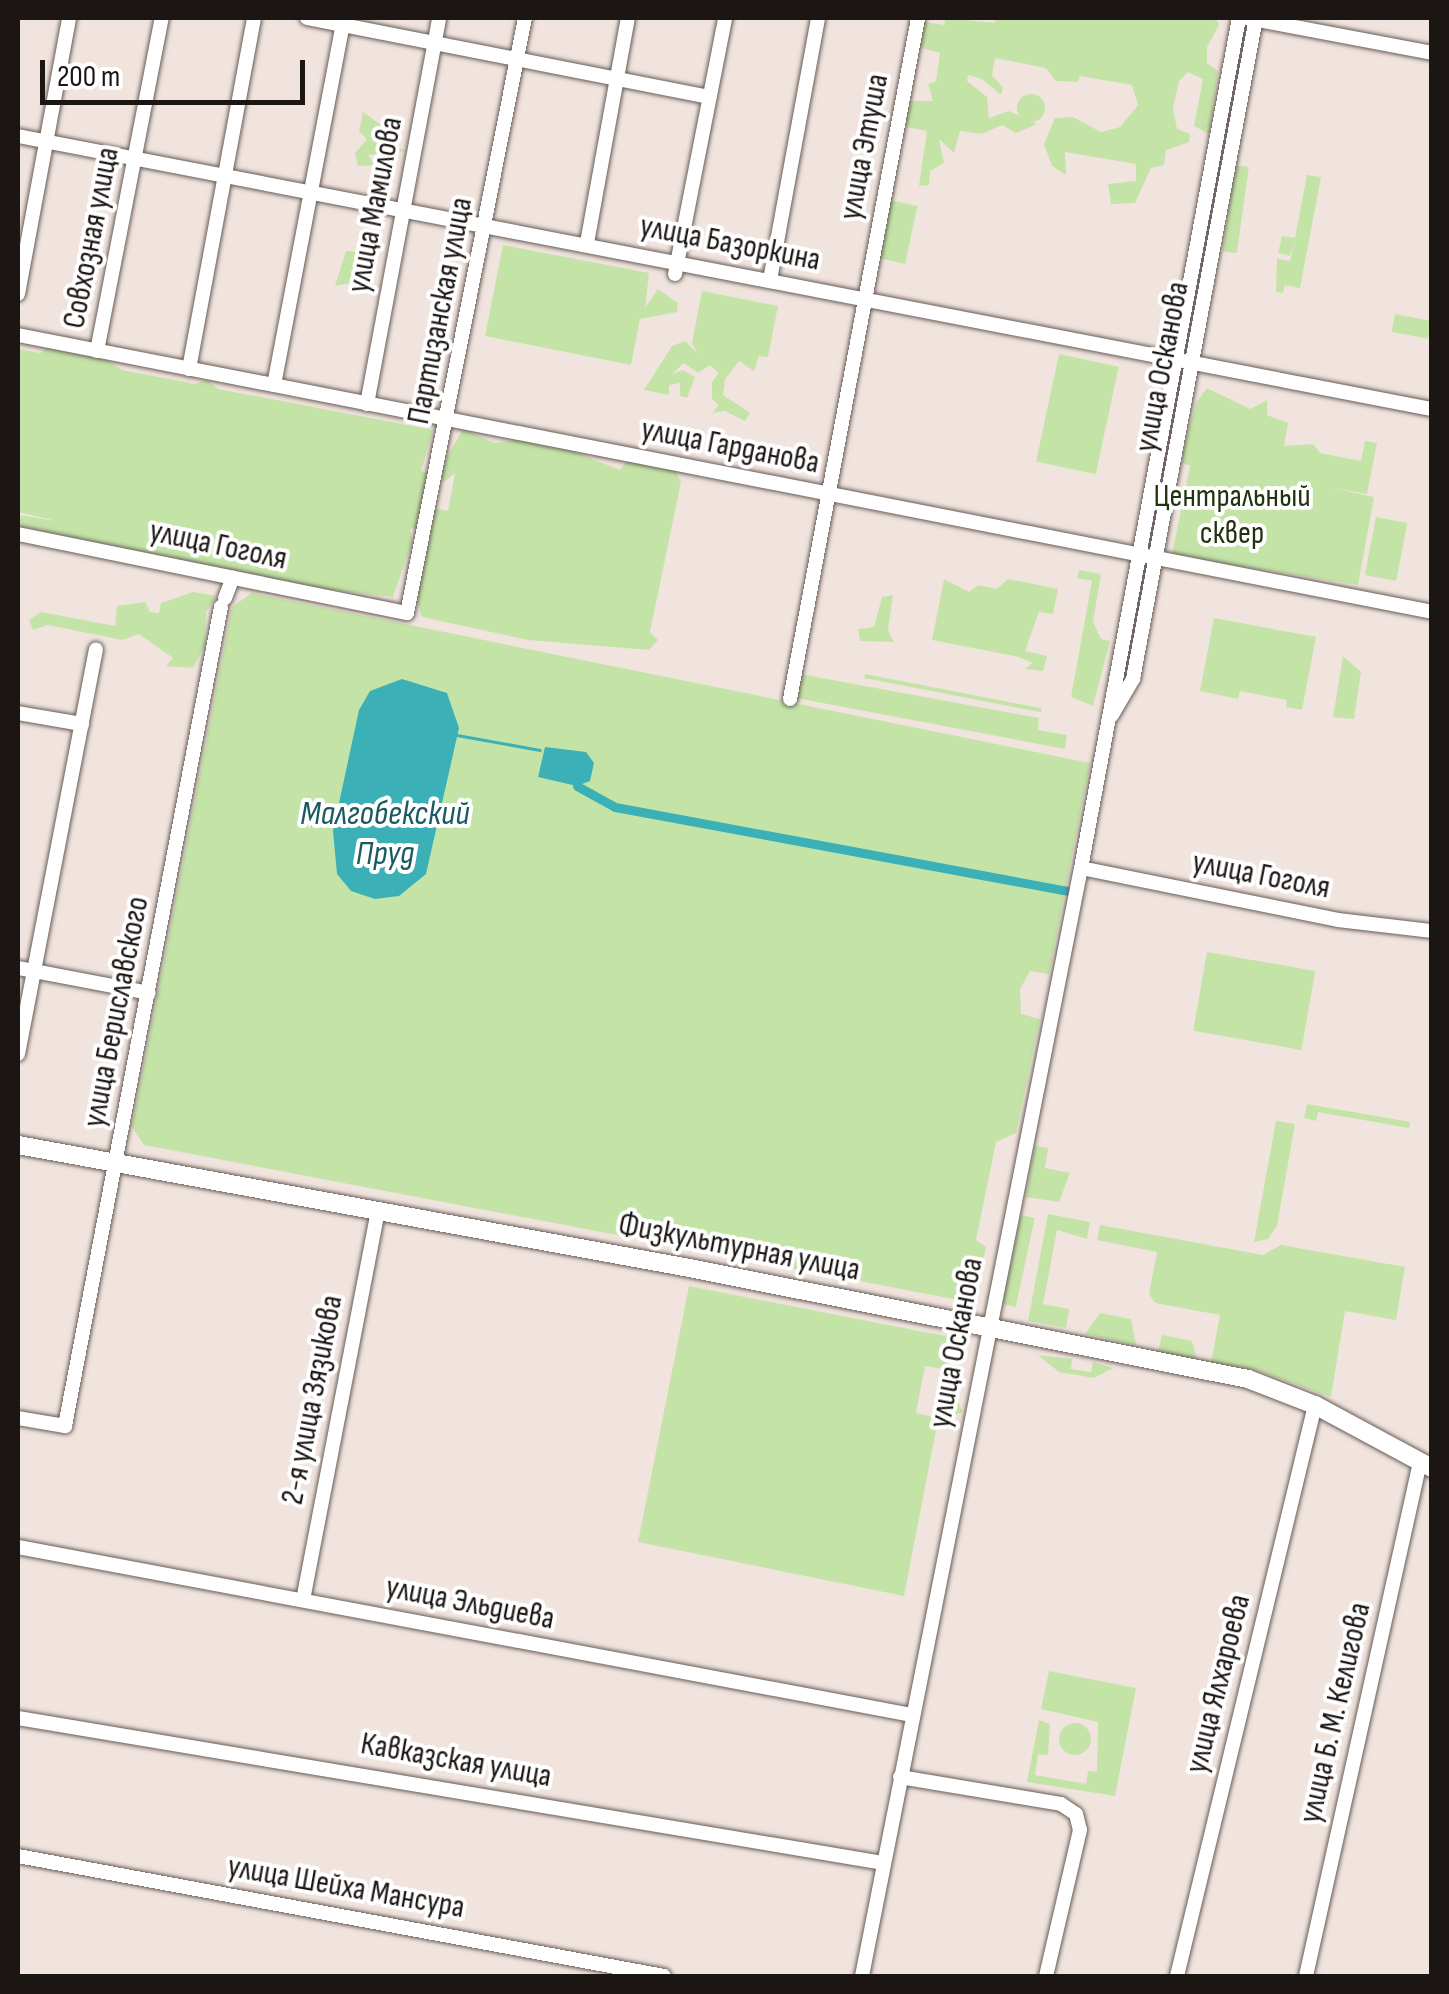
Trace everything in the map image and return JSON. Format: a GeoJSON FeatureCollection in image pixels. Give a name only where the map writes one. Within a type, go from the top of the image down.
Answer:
{"type":"FeatureCollection","features":[{"type":"Feature","properties":{"kind":"main road","name":"Физкультурная улица"},"geometry":{"type":"LineString","coordinates":[[18,1145],[988,1326],[1248,1379],[1315,1405],[1426,1465]]}},
{"type":"Feature","properties":{"kind":"street"},"geometry":{"type":"LineString","coordinates":[[18,294],[70,18]]}},
{"type":"Feature","properties":{"kind":"street","name":"Совхозная улица"},"geometry":{"type":"LineString","coordinates":[[98,351],[162,18]]}},
{"type":"Feature","properties":{"kind":"street"},"geometry":{"type":"LineString","coordinates":[[189,369],[254,18]]}},
{"type":"Feature","properties":{"kind":"street"},"geometry":{"type":"LineString","coordinates":[[307,18],[344,21],[709,97]]}},
{"type":"Feature","properties":{"kind":"street","name":"улица Мамилова"},"geometry":{"type":"LineString","coordinates":[[367,404],[439,18]]}},
{"type":"Feature","properties":{"kind":"street","name":"Партизанская улица"},"geometry":{"type":"LineString","coordinates":[[408,613],[525,18]]}},
{"type":"Feature","properties":{"kind":"street"},"geometry":{"type":"LineString","coordinates":[[586,244],[628,18]]}},
{"type":"Feature","properties":{"kind":"street"},"geometry":{"type":"LineString","coordinates":[[677,268],[725,18]]}},
{"type":"Feature","properties":{"kind":"street"},"geometry":{"type":"LineString","coordinates":[[770,280],[818,18]]}},
{"type":"Feature","properties":{"kind":"street","name":"улица Этуша"},"geometry":{"type":"LineString","coordinates":[[790,699],[918,18]]}},
{"type":"Feature","properties":{"kind":"street","name":"улица Осканова"},"geometry":{"type":"LineString","coordinates":[[862,1976],[1080,868],[1239,18]]}},
{"type":"Feature","properties":{"kind":"street"},"geometry":{"type":"LineString","coordinates":[[1253,18],[1432,53]]}},
{"type":"Feature","properties":{"kind":"street","name":"улица Осканова"},"geometry":{"type":"LineString","coordinates":[[1108,720],[1133,679],[1253,18]]}},
{"type":"Feature","properties":{"kind":"street"},"geometry":{"type":"LineString","coordinates":[[274,386],[344,21]]}},
{"type":"Feature","properties":{"kind":"street","name":"улица Базоркина"},"geometry":{"type":"LineString","coordinates":[[18,136],[586,244],[677,268],[770,280],[1432,409]]}},
{"type":"Feature","properties":{"kind":"street","name":"улица Гарданова"},"geometry":{"type":"LineString","coordinates":[[18,335],[1432,612]]}},
{"type":"Feature","properties":{"kind":"street","name":"улица Гоголя"},"geometry":{"type":"LineString","coordinates":[[18,534],[408,613]]}},
{"type":"Feature","properties":{"kind":"street","name":"улица Бериславского"},"geometry":{"type":"LineString","coordinates":[[18,1418],[65,1426],[223,603],[233,577]]}},
{"type":"Feature","properties":{"kind":"street"},"geometry":{"type":"LineString","coordinates":[[18,1054],[96,650]]}},
{"type":"Feature","properties":{"kind":"street"},"geometry":{"type":"LineString","coordinates":[[18,712],[82,724]]}},
{"type":"Feature","properties":{"kind":"street","name":"улица Гоголя"},"geometry":{"type":"LineString","coordinates":[[1080,868],[1338,920],[1432,931]]}},
{"type":"Feature","properties":{"kind":"street"},"geometry":{"type":"LineString","coordinates":[[18,968],[149,993]]}},
{"type":"Feature","properties":{"kind":"street","name":"2-я улица Зязикова"},"geometry":{"type":"LineString","coordinates":[[303,1600],[378,1210]]}},
{"type":"Feature","properties":{"kind":"street","name":"улица Ялхароева"},"geometry":{"type":"LineString","coordinates":[[1177,1976],[1315,1405]]}},
{"type":"Feature","properties":{"kind":"street","name":"улица Б. М. Келигова"},"geometry":{"type":"LineString","coordinates":[[1306,1976],[1426,1465]]}},
{"type":"Feature","properties":{"kind":"street","name":"улица Эльдиева"},"geometry":{"type":"LineString","coordinates":[[18,1547],[912,1714]]}},
{"type":"Feature","properties":{"kind":"street","name":"Кавказская улица"},"geometry":{"type":"LineString","coordinates":[[18,1718],[884,1863]]}},
{"type":"Feature","properties":{"kind":"street"},"geometry":{"type":"LineString","coordinates":[[900,1777],[1061,1804],[1076,1814],[1078,1840],[1046,1976]]}},
{"type":"Feature","properties":{"kind":"street","name":"улица Шейха Мансура"},"geometry":{"type":"LineString","coordinates":[[18,1856],[664,1976]]}},
{"type":"Feature","properties":{"kind":"green space"},"geometry":{"type":"Polygon","coordinates":[[[946,18],[995,23],[996,18],[1215,18],[1219,25],[1207,47],[1207,63],[1218,71],[1209,134],[1194,126],[1203,79],[1188,72],[1179,81],[1173,108],[1177,129],[1190,134],[1189,142],[1166,150],[1164,165],[1151,168],[1135,203],[1111,204],[1108,184],[1136,181],[1136,164],[1065,152],[1066,175],[1052,166],[1044,144],[1055,118],[1073,117],[1101,132],[1120,127],[1138,105],[1132,85],[1080,76],[1078,82],[1056,81],[1046,68],[995,58],[992,75],[1003,88],[1001,95],[982,79],[968,75],[967,81],[987,97],[989,118],[1009,111],[1037,124],[1016,133],[1002,125],[982,134],[960,131],[954,153],[939,139],[944,163],[930,171],[929,185],[919,186],[927,131],[906,127],[907,112],[912,101],[933,101],[928,84],[936,81],[940,53],[915,46],[925,22],[944,25],[946,18]]]}},
{"type":"Feature","properties":{"kind":"green space"},"geometry":{"type":"Polygon","coordinates":[[[1031,94],[1041,98],[1045,108],[1041,118],[1031,122],[1021,118],[1017,108],[1021,98],[1031,94]]]}},
{"type":"Feature","properties":{"kind":"green space"},"geometry":{"type":"Polygon","coordinates":[[[363,112],[384,127],[391,145],[406,151],[368,155],[374,165],[358,166],[355,153],[367,139],[359,132],[363,112]]]}},
{"type":"Feature","properties":{"kind":"green space"},"geometry":{"type":"Polygon","coordinates":[[[1235,165],[1249,167],[1237,253],[1223,251],[1235,165]]]}},
{"type":"Feature","properties":{"kind":"green space"},"geometry":{"type":"Polygon","coordinates":[[[1307,175],[1321,177],[1300,288],[1285,285],[1283,293],[1276,292],[1277,259],[1290,261],[1295,240],[1290,256],[1278,253],[1282,236],[1295,238],[1307,175]]]}},
{"type":"Feature","properties":{"kind":"green space"},"geometry":{"type":"Polygon","coordinates":[[[889,200],[917,206],[905,264],[877,258],[889,200]]]}},
{"type":"Feature","properties":{"kind":"green space"},"geometry":{"type":"Polygon","coordinates":[[[503,245],[649,273],[645,308],[658,289],[678,303],[677,312],[640,319],[631,365],[485,336],[503,245]]]}},
{"type":"Feature","properties":{"kind":"green space"},"geometry":{"type":"Polygon","coordinates":[[[346,251],[358,252],[360,280],[372,279],[374,288],[362,289],[360,281],[335,286],[346,251]]]}},
{"type":"Feature","properties":{"kind":"green space"},"geometry":{"type":"Polygon","coordinates":[[[702,291],[778,306],[768,357],[759,356],[754,371],[739,361],[725,379],[723,395],[750,413],[745,421],[725,411],[712,413],[719,405],[712,399],[712,382],[719,373],[710,365],[698,373],[684,363],[672,374],[683,370],[695,377],[687,398],[680,396],[680,383],[669,385],[669,395],[644,390],[672,346],[685,341],[698,354],[692,343],[702,291]]]}},
{"type":"Feature","properties":{"kind":"green space"},"geometry":{"type":"Polygon","coordinates":[[[1395,314],[1431,321],[1428,339],[1392,332],[1395,314]]]}},
{"type":"Feature","properties":{"kind":"green space"},"geometry":{"type":"Polygon","coordinates":[[[48,347],[100,356],[122,370],[195,384],[207,380],[218,389],[433,430],[421,471],[434,474],[423,527],[410,529],[412,542],[393,597],[316,588],[18,526],[18,515],[57,521],[18,512],[18,349],[40,353],[48,347]]]}},
{"type":"Feature","properties":{"kind":"green space"},"geometry":{"type":"Polygon","coordinates":[[[1059,354],[1119,367],[1096,474],[1036,462],[1059,354]]]}},
{"type":"Feature","properties":{"kind":"green space","name":"Центральный сквер"},"geometry":{"type":"Polygon","coordinates":[[[1207,388],[1250,409],[1267,400],[1267,415],[1288,423],[1284,446],[1313,444],[1320,453],[1361,461],[1365,441],[1377,443],[1367,494],[1333,488],[1374,497],[1358,585],[1172,555],[1190,465],[1183,464],[1183,454],[1196,403],[1207,388]]]}},
{"type":"Feature","properties":{"kind":"green space"},"geometry":{"type":"Polygon","coordinates":[[[463,429],[495,443],[521,439],[564,448],[620,470],[627,460],[675,469],[681,482],[650,632],[658,640],[649,650],[528,640],[422,617],[416,599],[434,508],[448,511],[455,473],[444,482],[439,472],[463,429]]]}},
{"type":"Feature","properties":{"kind":"green space"},"geometry":{"type":"Polygon","coordinates":[[[1376,517],[1407,523],[1396,581],[1365,575],[1376,517]]]}},
{"type":"Feature","properties":{"kind":"green space"},"geometry":{"type":"Polygon","coordinates":[[[1079,570],[1101,574],[1093,622],[1101,639],[1110,641],[1093,706],[1071,697],[1092,581],[1077,578],[1079,570]]]}},
{"type":"Feature","properties":{"kind":"green space"},"geometry":{"type":"Polygon","coordinates":[[[944,579],[969,592],[978,585],[997,589],[1008,579],[1058,589],[1053,614],[1039,612],[1025,651],[1047,656],[1043,671],[1025,669],[1033,663],[1019,657],[932,640],[944,579]]]}},
{"type":"Feature","properties":{"kind":"green space"},"geometry":{"type":"Polygon","coordinates":[[[193,592],[217,596],[206,612],[205,646],[193,668],[166,666],[173,658],[139,634],[122,640],[48,625],[33,630],[29,620],[41,612],[115,626],[117,606],[145,602],[150,612],[159,613],[161,603],[193,592]]]}},
{"type":"Feature","properties":{"kind":"green space"},"geometry":{"type":"Polygon","coordinates":[[[252,593],[1090,763],[1049,974],[1030,971],[1020,989],[1021,1014],[1040,1019],[1016,1133],[996,1142],[976,1240],[986,1247],[976,1293],[964,1301],[144,1145],[132,1127],[232,607],[252,593]]]}},
{"type":"Feature","properties":{"kind":"green space"},"geometry":{"type":"Polygon","coordinates":[[[893,595],[888,630],[894,642],[860,641],[858,629],[874,627],[882,597],[893,595]]]}},
{"type":"Feature","properties":{"kind":"green space"},"geometry":{"type":"Polygon","coordinates":[[[1214,618],[1316,637],[1302,710],[1286,707],[1287,700],[1240,691],[1238,699],[1200,691],[1214,618]]]}},
{"type":"Feature","properties":{"kind":"green space"},"geometry":{"type":"Polygon","coordinates":[[[1343,656],[1361,672],[1354,719],[1333,717],[1343,656]]]}},
{"type":"Feature","properties":{"kind":"green space"},"geometry":{"type":"Polygon","coordinates":[[[800,674],[1039,718],[1038,730],[1067,735],[1065,749],[796,698],[800,674]]]}},
{"type":"Feature","properties":{"kind":"green space"},"geometry":{"type":"Polygon","coordinates":[[[865,674],[1042,708],[1041,712],[864,678],[865,674]]]}},
{"type":"Feature","properties":{"kind":"green space"},"geometry":{"type":"Polygon","coordinates":[[[1207,952],[1315,971],[1301,1050],[1193,1031],[1207,952]]]}},
{"type":"Feature","properties":{"kind":"green space"},"geometry":{"type":"Polygon","coordinates":[[[1307,1104],[1410,1122],[1409,1128],[1318,1112],[1316,1121],[1304,1118],[1307,1104]]]}},
{"type":"Feature","properties":{"kind":"green space"},"geometry":{"type":"Polygon","coordinates":[[[1276,1121],[1295,1124],[1277,1226],[1268,1239],[1254,1242],[1276,1121]]]}},
{"type":"Feature","properties":{"kind":"green space"},"geometry":{"type":"Polygon","coordinates":[[[1035,1146],[1048,1148],[1045,1168],[1070,1173],[1059,1202],[1026,1197],[1035,1146]]]}},
{"type":"Feature","properties":{"kind":"green space"},"geometry":{"type":"Polygon","coordinates":[[[1048,1214],[1090,1222],[1087,1239],[1057,1230],[1043,1304],[1069,1309],[1066,1328],[1028,1321],[1048,1214]]]}},
{"type":"Feature","properties":{"kind":"green space"},"geometry":{"type":"Polygon","coordinates":[[[1021,1215],[1035,1218],[1016,1307],[1002,1304],[1021,1215]]]}},
{"type":"Feature","properties":{"kind":"green space"},"geometry":{"type":"Polygon","coordinates":[[[1100,1225],[1263,1255],[1281,1245],[1405,1267],[1396,1320],[1345,1311],[1331,1397],[1256,1370],[1211,1363],[1220,1315],[1155,1303],[1149,1294],[1157,1252],[1097,1240],[1100,1225]]]}},
{"type":"Feature","properties":{"kind":"green space"},"geometry":{"type":"Polygon","coordinates":[[[689,1286],[955,1338],[949,1370],[925,1366],[916,1413],[935,1417],[943,1401],[955,1396],[963,1412],[938,1420],[904,1596],[638,1542],[689,1286]]]}},
{"type":"Feature","properties":{"kind":"green space"},"geometry":{"type":"Polygon","coordinates":[[[1100,1313],[1131,1319],[1136,1345],[1085,1334],[1100,1313]]]}},
{"type":"Feature","properties":{"kind":"green space"},"geometry":{"type":"Polygon","coordinates":[[[1162,1335],[1192,1341],[1197,1360],[1158,1353],[1162,1335]]]}},
{"type":"Feature","properties":{"kind":"green space"},"geometry":{"type":"Polygon","coordinates":[[[1038,1355],[1072,1359],[1071,1369],[1091,1372],[1093,1362],[1113,1368],[1094,1378],[1059,1372],[1038,1355]]]}},
{"type":"Feature","properties":{"kind":"green space"},"geometry":{"type":"Polygon","coordinates":[[[1049,1671],[1136,1688],[1115,1796],[1027,1782],[1039,1720],[1050,1724],[1048,1755],[1038,1754],[1035,1775],[1086,1784],[1088,1771],[1097,1772],[1098,1722],[1041,1709],[1049,1671]]]}},
{"type":"Feature","properties":{"kind":"green space"},"geometry":{"type":"Polygon","coordinates":[[[1075,1723],[1086,1728],[1091,1739],[1086,1750],[1075,1755],[1064,1750],[1059,1739],[1064,1728],[1075,1723]]]}},
{"type":"Feature","properties":{"kind":"water","name":"Малгобекский Пруд"},"geometry":{"type":"Polygon","coordinates":[[[402,679],[447,693],[459,728],[426,874],[399,896],[375,899],[351,891],[337,874],[333,831],[359,710],[370,691],[402,679]]]}},
{"type":"Feature","properties":{"kind":"water"},"geometry":{"type":"Polygon","coordinates":[[[545,747],[586,752],[594,763],[590,781],[577,786],[538,777],[545,747]]]}},
{"type":"Feature","properties":{"kind":"waterway"},"geometry":{"type":"LineString","coordinates":[[457,735],[540,750]]}},
{"type":"Feature","properties":{"kind":"waterway"},"geometry":{"type":"LineString","coordinates":[[577,786],[615,807],[1067,891]]}}]}
